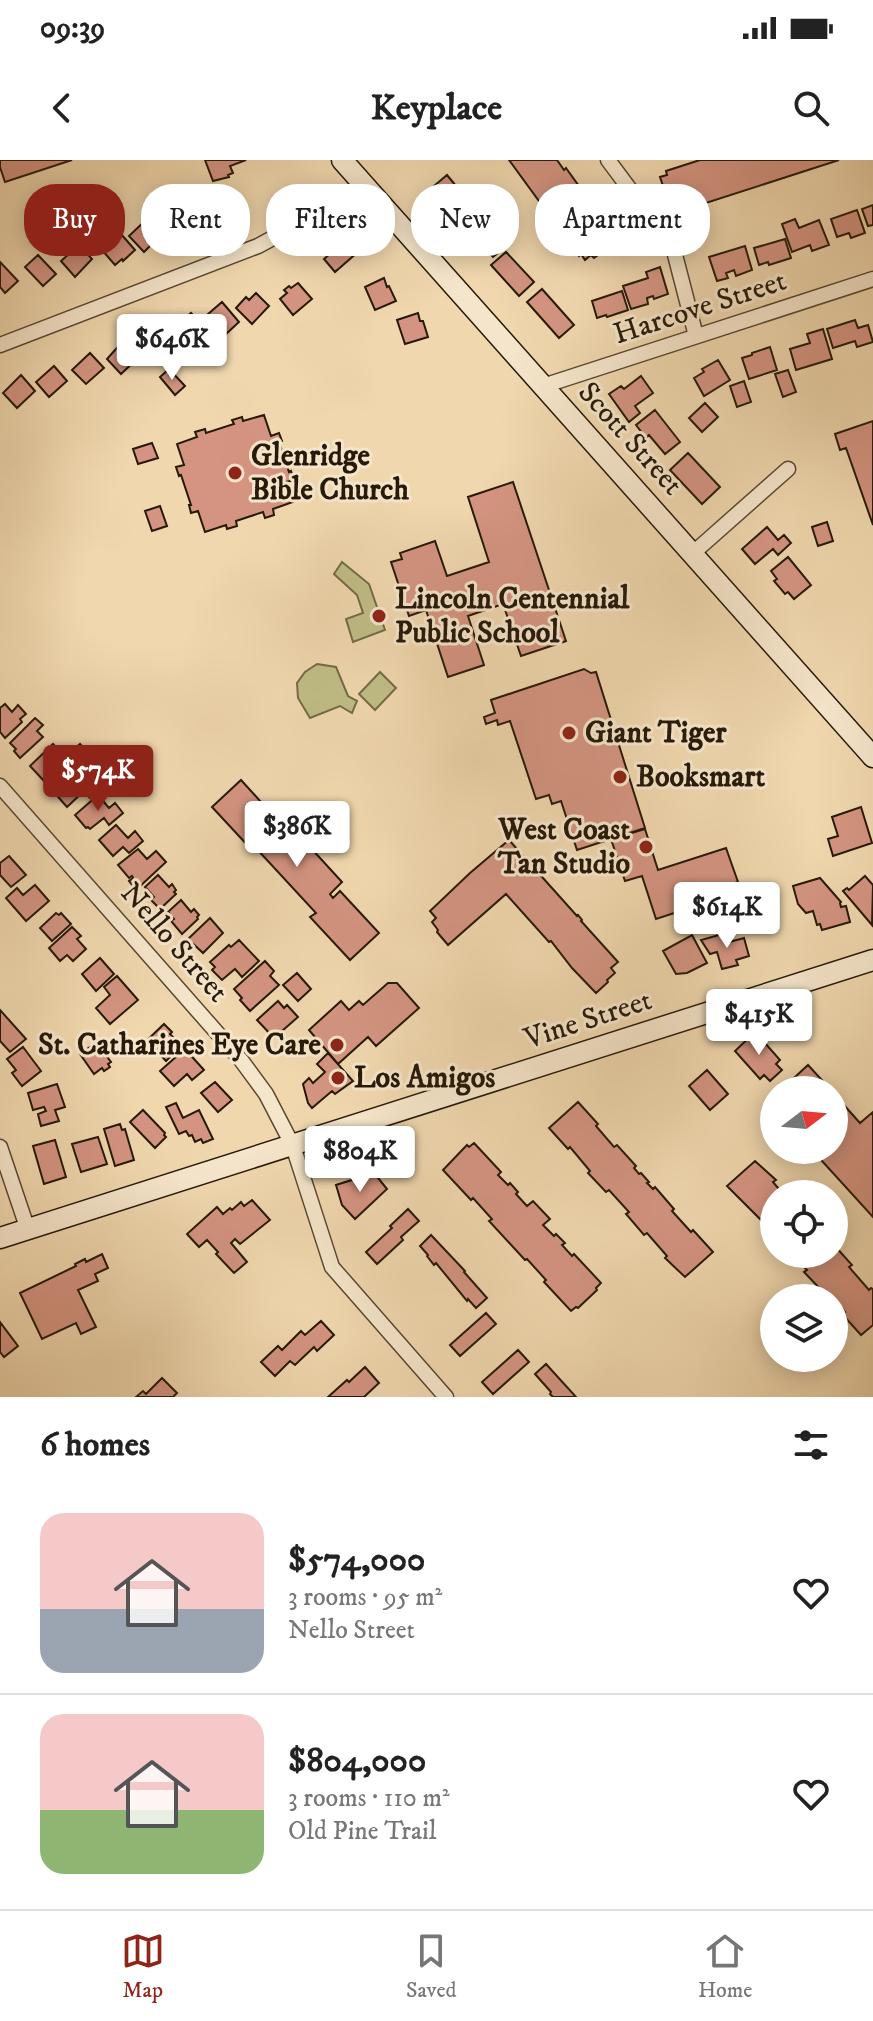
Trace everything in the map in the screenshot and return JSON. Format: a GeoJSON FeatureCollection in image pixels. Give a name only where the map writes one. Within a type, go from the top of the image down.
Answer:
{"type":"FeatureCollection","features":[{"type":"Feature","properties":{"kind":"street","name":"Scott Street"},"geometry":{"type":"LineString","coordinates":[[342,160],[364,184]]}},
{"type":"Feature","properties":{"kind":"street"},"geometry":{"type":"LineString","coordinates":[[608,160],[673,247],[696,336]]}},
{"type":"Feature","properties":{"kind":"street","name":"Scott Street"},"geometry":{"type":"LineString","coordinates":[[395,219],[873,757]]}},
{"type":"Feature","properties":{"kind":"street"},"geometry":{"type":"LineString","coordinates":[[0,345],[266,242]]}},
{"type":"Feature","properties":{"kind":"street","name":"Harcove Street"},"geometry":{"type":"LineString","coordinates":[[543,386],[873,279]]}},
{"type":"Feature","properties":{"kind":"street"},"geometry":{"type":"LineString","coordinates":[[692,554],[788,469]]}},
{"type":"Feature","properties":{"kind":"street","name":"Nello Street"},"geometry":{"type":"LineString","coordinates":[[0,786],[241,1060],[266,1094],[293,1146],[332,1267],[446,1397]]}},
{"type":"Feature","properties":{"kind":"street","name":"Vine Street"},"geometry":{"type":"LineString","coordinates":[[0,1238],[873,960]]}},
{"type":"Feature","properties":{"kind":"street"},"geometry":{"type":"LineString","coordinates":[[0,1147],[28,1230]]}},
{"type":"Feature","properties":{"kind":"shaded area"},"geometry":{"type":"Polygon","coordinates":[[[342,562],[369,584],[385,630],[353,642],[346,619],[363,613],[357,595],[334,574],[342,562]]]}},
{"type":"Feature","properties":{"kind":"shaded area"},"geometry":{"type":"Polygon","coordinates":[[[317,664],[336,667],[348,696],[357,701],[352,713],[340,706],[310,718],[298,698],[297,683],[305,672],[317,664]]]}},
{"type":"Feature","properties":{"kind":"shaded area"},"geometry":{"type":"Polygon","coordinates":[[[380,672],[396,688],[375,710],[359,694],[380,672]]]}},
{"type":"Feature","properties":{"kind":"building"},"geometry":{"type":"Polygon","coordinates":[[[0,160],[72,160],[5,182],[0,160]]]}},
{"type":"Feature","properties":{"kind":"building"},"geometry":{"type":"Polygon","coordinates":[[[205,160],[246,160],[230,166],[233,173],[229,177],[213,181],[205,160]]]}},
{"type":"Feature","properties":{"kind":"building"},"geometry":{"type":"Polygon","coordinates":[[[509,160],[557,160],[577,184],[535,184],[535,196],[509,160]]]}},
{"type":"Feature","properties":{"kind":"building"},"geometry":{"type":"Polygon","coordinates":[[[700,160],[839,160],[710,202],[710,184],[662,184],[660,177],[667,175],[666,171],[700,160]]]}},
{"type":"Feature","properties":{"kind":"building"},"geometry":{"type":"Polygon","coordinates":[[[447,175],[454,184],[436,184],[447,175]]]}},
{"type":"Feature","properties":{"kind":"building"},"geometry":{"type":"Polygon","coordinates":[[[873,205],[873,225],[868,226],[862,209],[873,205]]]}},
{"type":"Feature","properties":{"kind":"building"},"geometry":{"type":"Polygon","coordinates":[[[857,210],[865,233],[851,238],[849,233],[837,237],[831,219],[857,210]]]}},
{"type":"Feature","properties":{"kind":"building"},"geometry":{"type":"Polygon","coordinates":[[[795,219],[799,228],[819,220],[829,245],[812,251],[810,245],[792,252],[782,224],[795,219]]]}},
{"type":"Feature","properties":{"kind":"building"},"geometry":{"type":"Polygon","coordinates":[[[141,225],[141,249],[129,236],[141,225]]]}},
{"type":"Feature","properties":{"kind":"building"},"geometry":{"type":"Polygon","coordinates":[[[125,239],[135,250],[115,265],[107,256],[125,256],[125,239]]]}},
{"type":"Feature","properties":{"kind":"building"},"geometry":{"type":"Polygon","coordinates":[[[785,239],[791,258],[759,265],[754,248],[785,239]]]}},
{"type":"Feature","properties":{"kind":"building"},"geometry":{"type":"Polygon","coordinates":[[[745,246],[752,270],[736,276],[734,270],[726,273],[728,278],[717,281],[709,257],[745,246]]]}},
{"type":"Feature","properties":{"kind":"building"},"geometry":{"type":"Polygon","coordinates":[[[39,256],[56,274],[43,286],[25,267],[39,256]]]}},
{"type":"Feature","properties":{"kind":"building"},"geometry":{"type":"Polygon","coordinates":[[[67,256],[89,256],[92,259],[75,277],[61,261],[67,256]]]}},
{"type":"Feature","properties":{"kind":"building"},"geometry":{"type":"Polygon","coordinates":[[[327,256],[353,256],[335,272],[324,259],[327,256]]]}},
{"type":"Feature","properties":{"kind":"building"},"geometry":{"type":"Polygon","coordinates":[[[501,256],[510,256],[534,282],[519,296],[491,265],[501,256]]]}},
{"type":"Feature","properties":{"kind":"building"},"geometry":{"type":"Polygon","coordinates":[[[0,262],[18,281],[5,293],[0,287],[0,262]]]}},
{"type":"Feature","properties":{"kind":"building"},"geometry":{"type":"Polygon","coordinates":[[[660,267],[668,294],[647,298],[648,304],[631,309],[623,286],[648,278],[646,272],[660,267]]]}},
{"type":"Feature","properties":{"kind":"building"},"geometry":{"type":"Polygon","coordinates":[[[384,278],[396,301],[375,310],[365,287],[384,278]]]}},
{"type":"Feature","properties":{"kind":"building"},"geometry":{"type":"Polygon","coordinates":[[[298,283],[312,299],[293,315],[280,299],[287,293],[284,290],[298,283]]]}},
{"type":"Feature","properties":{"kind":"building"},"geometry":{"type":"Polygon","coordinates":[[[542,289],[574,325],[559,338],[527,302],[542,289]]]}},
{"type":"Feature","properties":{"kind":"building"},"geometry":{"type":"Polygon","coordinates":[[[622,291],[628,310],[597,318],[592,301],[622,291]]]}},
{"type":"Feature","properties":{"kind":"building"},"geometry":{"type":"Polygon","coordinates":[[[256,293],[269,306],[252,324],[236,308],[246,297],[249,300],[256,293]]]}},
{"type":"Feature","properties":{"kind":"building"},"geometry":{"type":"Polygon","coordinates":[[[222,302],[239,322],[226,334],[208,314],[222,302]]]}},
{"type":"Feature","properties":{"kind":"building"},"geometry":{"type":"Polygon","coordinates":[[[191,313],[207,332],[193,344],[177,325],[191,313]]]}},
{"type":"Feature","properties":{"kind":"building"},"geometry":{"type":"Polygon","coordinates":[[[418,313],[428,337],[405,344],[397,320],[418,313]]]}},
{"type":"Feature","properties":{"kind":"building"},"geometry":{"type":"Polygon","coordinates":[[[855,320],[858,328],[868,325],[873,342],[857,347],[855,341],[833,348],[827,329],[855,320]]]}},
{"type":"Feature","properties":{"kind":"building"},"geometry":{"type":"Polygon","coordinates":[[[155,327],[170,344],[153,359],[140,344],[155,327]]]}},
{"type":"Feature","properties":{"kind":"building"},"geometry":{"type":"Polygon","coordinates":[[[823,329],[832,359],[796,370],[790,349],[810,343],[807,334],[823,329]]]}},
{"type":"Feature","properties":{"kind":"building"},"geometry":{"type":"Polygon","coordinates":[[[124,340],[139,357],[121,374],[107,359],[124,340]]]}},
{"type":"Feature","properties":{"kind":"building"},"geometry":{"type":"Polygon","coordinates":[[[770,347],[777,370],[749,379],[742,358],[770,347]]]}},
{"type":"Feature","properties":{"kind":"building"},"geometry":{"type":"Polygon","coordinates":[[[90,353],[104,368],[86,384],[72,370],[90,353]]]}},
{"type":"Feature","properties":{"kind":"building"},"geometry":{"type":"Polygon","coordinates":[[[718,360],[730,380],[704,396],[694,378],[718,360]]]}},
{"type":"Feature","properties":{"kind":"building"},"geometry":{"type":"Polygon","coordinates":[[[54,366],[67,381],[49,397],[36,382],[54,366]]]}},
{"type":"Feature","properties":{"kind":"building"},"geometry":{"type":"Polygon","coordinates":[[[169,369],[185,386],[175,395],[160,377],[169,369]]]}},
{"type":"Feature","properties":{"kind":"building"},"geometry":{"type":"Polygon","coordinates":[[[788,370],[796,392],[783,397],[775,374],[788,370]]]}},
{"type":"Feature","properties":{"kind":"building"},"geometry":{"type":"Polygon","coordinates":[[[21,375],[35,391],[17,408],[3,393],[21,375]]]}},
{"type":"Feature","properties":{"kind":"building"},"geometry":{"type":"Polygon","coordinates":[[[641,376],[653,393],[635,406],[640,413],[629,422],[609,394],[621,386],[624,389],[641,376]]]}},
{"type":"Feature","properties":{"kind":"building"},"geometry":{"type":"Polygon","coordinates":[[[744,381],[751,402],[737,407],[730,386],[744,381]]]}},
{"type":"Feature","properties":{"kind":"building"},"geometry":{"type":"Polygon","coordinates":[[[705,403],[718,417],[702,432],[689,418],[705,403]]]}},
{"type":"Feature","properties":{"kind":"building"},"geometry":{"type":"Polygon","coordinates":[[[655,410],[680,442],[665,454],[636,425],[655,410]]]}},
{"type":"Feature","properties":{"kind":"building","name":"Glenridge Bible Church"},"geometry":{"type":"Polygon","coordinates":[[[264,415],[271,436],[279,433],[282,441],[279,442],[294,480],[286,482],[293,502],[273,509],[274,515],[265,518],[263,512],[236,521],[237,526],[227,529],[226,525],[205,532],[198,511],[191,513],[191,505],[176,467],[184,465],[177,444],[197,437],[195,432],[205,429],[206,433],[234,424],[232,420],[242,417],[243,421],[264,415]]]}},
{"type":"Feature","properties":{"kind":"building"},"geometry":{"type":"Polygon","coordinates":[[[873,421],[873,525],[846,448],[840,450],[835,434],[873,421]]]}},
{"type":"Feature","properties":{"kind":"building"},"geometry":{"type":"Polygon","coordinates":[[[152,443],[158,458],[138,464],[133,449],[152,443]]]}},
{"type":"Feature","properties":{"kind":"building"},"geometry":{"type":"Polygon","coordinates":[[[688,453],[720,487],[702,504],[670,470],[688,453]]]}},
{"type":"Feature","properties":{"kind":"building"},"geometry":{"type":"Polygon","coordinates":[[[513,482],[566,641],[521,656],[503,604],[468,616],[484,665],[448,677],[426,610],[409,616],[391,562],[402,559],[400,553],[435,541],[447,576],[489,562],[468,497],[513,482]]]}},
{"type":"Feature","properties":{"kind":"building"},"geometry":{"type":"Polygon","coordinates":[[[160,506],[167,526],[152,531],[145,511],[160,506]]]}},
{"type":"Feature","properties":{"kind":"building"},"geometry":{"type":"Polygon","coordinates":[[[827,522],[833,541],[818,546],[812,527],[827,522]]]}},
{"type":"Feature","properties":{"kind":"building"},"geometry":{"type":"Polygon","coordinates":[[[767,527],[778,540],[784,535],[791,543],[778,555],[773,549],[755,564],[742,549],[767,527]]]}},
{"type":"Feature","properties":{"kind":"building"},"geometry":{"type":"Polygon","coordinates":[[[788,557],[811,585],[794,599],[774,581],[777,579],[771,571],[788,557]]]}},
{"type":"Feature","properties":{"kind":"building"},"geometry":{"type":"Polygon","coordinates":[[[584,669],[596,672],[645,828],[577,850],[561,801],[552,804],[549,795],[536,799],[510,721],[498,725],[497,720],[486,724],[484,717],[495,713],[491,700],[584,669]]]}},
{"type":"Feature","properties":{"kind":"building"},"geometry":{"type":"Polygon","coordinates":[[[5,704],[12,712],[18,705],[26,714],[5,738],[0,732],[0,708],[5,704]]]}},
{"type":"Feature","properties":{"kind":"building"},"geometry":{"type":"Polygon","coordinates":[[[35,718],[43,725],[37,731],[43,737],[20,758],[10,743],[35,718]]]}},
{"type":"Feature","properties":{"kind":"building"},"geometry":{"type":"Polygon","coordinates":[[[53,744],[68,761],[45,782],[30,766],[53,744]]]}},
{"type":"Feature","properties":{"kind":"building"},"geometry":{"type":"Polygon","coordinates":[[[80,744],[89,754],[75,766],[66,756],[80,744]]]}},
{"type":"Feature","properties":{"kind":"building"},"geometry":{"type":"Polygon","coordinates":[[[76,769],[88,782],[95,776],[104,785],[90,798],[84,791],[67,807],[52,790],[76,769]]]}},
{"type":"Feature","properties":{"kind":"building"},"geometry":{"type":"Polygon","coordinates":[[[241,780],[280,823],[273,830],[276,834],[288,823],[342,882],[330,894],[333,898],[340,891],[379,933],[350,960],[310,917],[316,913],[254,846],[251,849],[212,807],[241,780]]]}},
{"type":"Feature","properties":{"kind":"building"},"geometry":{"type":"Polygon","coordinates":[[[98,795],[109,808],[115,803],[123,813],[109,825],[104,818],[90,829],[86,828],[75,815],[98,795]]]}},
{"type":"Feature","properties":{"kind":"building"},"geometry":{"type":"Polygon","coordinates":[[[861,807],[872,843],[833,856],[828,839],[838,836],[832,817],[861,807]]]}},
{"type":"Feature","properties":{"kind":"building"},"geometry":{"type":"Polygon","coordinates":[[[116,825],[128,838],[135,831],[143,841],[129,853],[123,847],[113,856],[99,840],[116,825]]]}},
{"type":"Feature","properties":{"kind":"building"},"geometry":{"type":"Polygon","coordinates":[[[645,829],[658,870],[726,848],[738,882],[705,893],[708,902],[656,919],[642,876],[625,881],[611,839],[645,829]]]}},
{"type":"Feature","properties":{"kind":"building"},"geometry":{"type":"Polygon","coordinates":[[[509,840],[618,962],[611,968],[615,973],[596,993],[506,894],[448,945],[437,932],[432,922],[436,918],[430,911],[509,840]]]}},
{"type":"Feature","properties":{"kind":"building"},"geometry":{"type":"Polygon","coordinates":[[[138,849],[147,859],[156,851],[166,862],[136,890],[129,881],[132,876],[129,878],[118,865],[138,849]]]}},
{"type":"Feature","properties":{"kind":"building"},"geometry":{"type":"Polygon","coordinates":[[[9,856],[26,875],[11,887],[0,875],[0,863],[9,856]]]}},
{"type":"Feature","properties":{"kind":"building"},"geometry":{"type":"Polygon","coordinates":[[[158,875],[176,890],[176,894],[160,909],[145,887],[158,875]]]}},
{"type":"Feature","properties":{"kind":"building"},"geometry":{"type":"Polygon","coordinates":[[[865,876],[873,885],[872,925],[843,891],[849,890],[865,876]]]}},
{"type":"Feature","properties":{"kind":"building"},"geometry":{"type":"Polygon","coordinates":[[[820,878],[841,902],[841,907],[846,906],[850,922],[822,930],[813,911],[806,913],[798,904],[793,886],[820,878]]]}},
{"type":"Feature","properties":{"kind":"building"},"geometry":{"type":"Polygon","coordinates":[[[35,885],[49,901],[26,921],[6,898],[17,888],[23,895],[35,885]]]}},
{"type":"Feature","properties":{"kind":"building"},"geometry":{"type":"Polygon","coordinates":[[[181,900],[191,912],[194,909],[199,915],[182,934],[168,912],[181,900]]]}},
{"type":"Feature","properties":{"kind":"building"},"geometry":{"type":"Polygon","coordinates":[[[56,913],[61,913],[71,924],[52,941],[40,928],[56,913]]]}},
{"type":"Feature","properties":{"kind":"building"},"geometry":{"type":"Polygon","coordinates":[[[210,918],[223,933],[203,953],[188,939],[210,918]]]}},
{"type":"Feature","properties":{"kind":"building"},"geometry":{"type":"Polygon","coordinates":[[[72,927],[81,936],[77,939],[86,949],[73,961],[67,955],[60,961],[49,948],[72,927]]]}},
{"type":"Feature","properties":{"kind":"building"},"geometry":{"type":"Polygon","coordinates":[[[726,933],[729,942],[744,938],[749,956],[736,960],[738,965],[722,969],[717,952],[710,954],[701,940],[726,933]]]}},
{"type":"Feature","properties":{"kind":"building"},"geometry":{"type":"Polygon","coordinates":[[[692,935],[707,963],[687,973],[676,974],[663,951],[692,935]]]}},
{"type":"Feature","properties":{"kind":"building"},"geometry":{"type":"Polygon","coordinates":[[[239,940],[259,961],[242,977],[235,969],[222,980],[212,970],[215,967],[210,962],[239,940]]]}},
{"type":"Feature","properties":{"kind":"building"},"geometry":{"type":"Polygon","coordinates":[[[100,958],[114,974],[96,991],[82,974],[100,958]]]}},
{"type":"Feature","properties":{"kind":"building"},"geometry":{"type":"Polygon","coordinates":[[[265,961],[274,971],[270,976],[279,985],[250,1011],[234,989],[265,961]]]}},
{"type":"Feature","properties":{"kind":"building"},"geometry":{"type":"Polygon","coordinates":[[[297,973],[311,989],[298,1001],[283,985],[297,973]]]}},
{"type":"Feature","properties":{"kind":"building"},"geometry":{"type":"Polygon","coordinates":[[[117,976],[138,1000],[110,1024],[96,1008],[110,995],[104,987],[117,976]]]}},
{"type":"Feature","properties":{"kind":"building"},"geometry":{"type":"Polygon","coordinates":[[[388,983],[397,983],[419,1008],[376,1046],[368,1037],[338,1064],[309,1030],[341,1001],[349,1010],[359,1001],[363,1005],[388,983]]]}},
{"type":"Feature","properties":{"kind":"building"},"geometry":{"type":"Polygon","coordinates":[[[278,1001],[284,1008],[287,1005],[298,1017],[274,1038],[257,1020],[278,1001]]]}},
{"type":"Feature","properties":{"kind":"building"},"geometry":{"type":"Polygon","coordinates":[[[0,1010],[26,1039],[10,1052],[0,1041],[0,1010]]]}},
{"type":"Feature","properties":{"kind":"building"},"geometry":{"type":"Polygon","coordinates":[[[164,1024],[181,1046],[166,1061],[154,1048],[149,1053],[142,1045],[164,1024]]]}},
{"type":"Feature","properties":{"kind":"building"},"geometry":{"type":"Polygon","coordinates":[[[755,1032],[780,1060],[776,1064],[782,1070],[775,1076],[764,1075],[760,1079],[735,1051],[755,1032]]]}},
{"type":"Feature","properties":{"kind":"building"},"geometry":{"type":"Polygon","coordinates":[[[100,1040],[111,1062],[108,1064],[110,1067],[94,1074],[80,1054],[100,1040]]]}},
{"type":"Feature","properties":{"kind":"building"},"geometry":{"type":"Polygon","coordinates":[[[23,1047],[41,1071],[22,1086],[12,1073],[16,1070],[7,1059],[23,1047]]]}},
{"type":"Feature","properties":{"kind":"building"},"geometry":{"type":"Polygon","coordinates":[[[185,1049],[204,1070],[192,1080],[187,1074],[174,1086],[160,1071],[185,1049]]]}},
{"type":"Feature","properties":{"kind":"building"},"geometry":{"type":"Polygon","coordinates":[[[328,1053],[353,1081],[335,1094],[332,1091],[312,1108],[303,1084],[309,1078],[313,1083],[325,1072],[317,1064],[328,1053]]]}},
{"type":"Feature","properties":{"kind":"building"},"geometry":{"type":"Polygon","coordinates":[[[808,1065],[818,1076],[796,1076],[808,1065]]]}},
{"type":"Feature","properties":{"kind":"building"},"geometry":{"type":"Polygon","coordinates":[[[707,1070],[728,1094],[710,1110],[689,1086],[707,1070]]]}},
{"type":"Feature","properties":{"kind":"building"},"geometry":{"type":"Polygon","coordinates":[[[215,1082],[232,1100],[218,1112],[201,1093],[215,1082]]]}},
{"type":"Feature","properties":{"kind":"building"},"geometry":{"type":"Polygon","coordinates":[[[57,1084],[65,1107],[55,1110],[59,1121],[41,1126],[38,1114],[46,1111],[44,1107],[33,1110],[28,1093],[57,1084]]]}},
{"type":"Feature","properties":{"kind":"building"},"geometry":{"type":"Polygon","coordinates":[[[578,1102],[614,1147],[617,1145],[647,1183],[653,1189],[655,1187],[674,1209],[672,1211],[713,1252],[685,1277],[665,1258],[667,1256],[647,1233],[644,1235],[609,1190],[606,1192],[588,1173],[590,1171],[570,1147],[568,1149],[549,1128],[578,1102]]]}},
{"type":"Feature","properties":{"kind":"building"},"geometry":{"type":"Polygon","coordinates":[[[176,1103],[183,1118],[199,1110],[213,1139],[195,1142],[186,1131],[179,1134],[166,1107],[176,1103]]]}},
{"type":"Feature","properties":{"kind":"building"},"geometry":{"type":"Polygon","coordinates":[[[143,1110],[165,1133],[166,1137],[155,1148],[130,1122],[143,1110]]]}},
{"type":"Feature","properties":{"kind":"building"},"geometry":{"type":"Polygon","coordinates":[[[848,1110],[860,1123],[873,1112],[873,1217],[848,1190],[848,1180],[839,1180],[825,1164],[848,1164],[848,1110]]]}},
{"type":"Feature","properties":{"kind":"building"},"geometry":{"type":"Polygon","coordinates":[[[120,1124],[122,1130],[125,1129],[134,1160],[115,1166],[104,1129],[120,1124]]]}},
{"type":"Feature","properties":{"kind":"building"},"geometry":{"type":"Polygon","coordinates":[[[98,1137],[107,1164],[81,1172],[72,1144],[98,1137]]]}},
{"type":"Feature","properties":{"kind":"building"},"geometry":{"type":"Polygon","coordinates":[[[55,1140],[66,1177],[44,1184],[33,1146],[55,1140]]]}},
{"type":"Feature","properties":{"kind":"building"},"geometry":{"type":"Polygon","coordinates":[[[474,1143],[527,1206],[533,1201],[550,1219],[543,1225],[565,1243],[562,1245],[601,1283],[578,1308],[571,1311],[527,1259],[489,1221],[492,1219],[473,1198],[471,1200],[443,1170],[467,1145],[469,1147],[474,1143]]]}},
{"type":"Feature","properties":{"kind":"building"},"geometry":{"type":"Polygon","coordinates":[[[755,1161],[776,1180],[760,1180],[760,1219],[727,1186],[755,1161]]]}},
{"type":"Feature","properties":{"kind":"building"},"geometry":{"type":"Polygon","coordinates":[[[374,1173],[387,1189],[355,1219],[342,1205],[336,1185],[374,1173]]]}},
{"type":"Feature","properties":{"kind":"building"},"geometry":{"type":"Polygon","coordinates":[[[252,1200],[270,1220],[240,1244],[235,1239],[231,1243],[247,1262],[234,1273],[207,1240],[199,1247],[187,1234],[217,1207],[223,1214],[241,1202],[244,1206],[252,1200]]]}},
{"type":"Feature","properties":{"kind":"building"},"geometry":{"type":"Polygon","coordinates":[[[408,1209],[419,1221],[377,1264],[366,1252],[408,1209]]]}},
{"type":"Feature","properties":{"kind":"building"},"geometry":{"type":"Polygon","coordinates":[[[431,1235],[487,1298],[476,1308],[420,1246],[431,1235]]]}},
{"type":"Feature","properties":{"kind":"building"},"geometry":{"type":"Polygon","coordinates":[[[102,1254],[108,1268],[95,1274],[98,1281],[78,1290],[96,1327],[81,1334],[76,1323],[42,1339],[20,1293],[85,1259],[86,1262],[102,1254]]]}},
{"type":"Feature","properties":{"kind":"building"},"geometry":{"type":"Polygon","coordinates":[[[848,1261],[852,1265],[849,1267],[869,1290],[873,1289],[873,1325],[861,1335],[848,1321],[848,1284],[815,1284],[804,1272],[807,1270],[805,1268],[848,1268],[848,1261]]]}},
{"type":"Feature","properties":{"kind":"building"},"geometry":{"type":"Polygon","coordinates":[[[486,1313],[496,1324],[460,1356],[450,1345],[486,1313]]]}},
{"type":"Feature","properties":{"kind":"building"},"geometry":{"type":"Polygon","coordinates":[[[321,1321],[334,1335],[317,1351],[314,1347],[295,1365],[290,1361],[275,1376],[261,1362],[278,1346],[282,1350],[301,1331],[305,1335],[321,1321]]]}},
{"type":"Feature","properties":{"kind":"building"},"geometry":{"type":"Polygon","coordinates":[[[0,1322],[18,1346],[4,1357],[0,1352],[0,1322]]]}},
{"type":"Feature","properties":{"kind":"building"},"geometry":{"type":"Polygon","coordinates":[[[518,1350],[529,1362],[493,1394],[482,1382],[518,1350]]]}},
{"type":"Feature","properties":{"kind":"building"},"geometry":{"type":"Polygon","coordinates":[[[546,1364],[576,1397],[553,1397],[550,1394],[535,1374],[546,1364]]]}},
{"type":"Feature","properties":{"kind":"building"},"geometry":{"type":"Polygon","coordinates":[[[365,1367],[379,1383],[364,1397],[328,1397],[347,1380],[349,1382],[365,1367]]]}},
{"type":"Feature","properties":{"kind":"building"},"geometry":{"type":"Polygon","coordinates":[[[162,1378],[177,1393],[173,1397],[136,1397],[143,1391],[146,1394],[162,1378]]]}},
{"type":"Feature","properties":{"kind":"place","name":"Glenridge Bible Church"},"geometry":{"type":"Point","coordinates":[235,473]}},
{"type":"Feature","properties":{"kind":"place","name":"Lincoln Centennial Public School"},"geometry":{"type":"Point","coordinates":[379,616]}},
{"type":"Feature","properties":{"kind":"place","name":"Giant Tiger"},"geometry":{"type":"Point","coordinates":[569,733]}},
{"type":"Feature","properties":{"kind":"place","name":"Booksmart"},"geometry":{"type":"Point","coordinates":[620,777]}},
{"type":"Feature","properties":{"kind":"place","name":"West Coast Tan Studio"},"geometry":{"type":"Point","coordinates":[646,847]}},
{"type":"Feature","properties":{"kind":"place","name":"St. Catharines Eye Care"},"geometry":{"type":"Point","coordinates":[337,1045]}},
{"type":"Feature","properties":{"kind":"place","name":"Los Amigos"},"geometry":{"type":"Point","coordinates":[338,1078]}}]}
